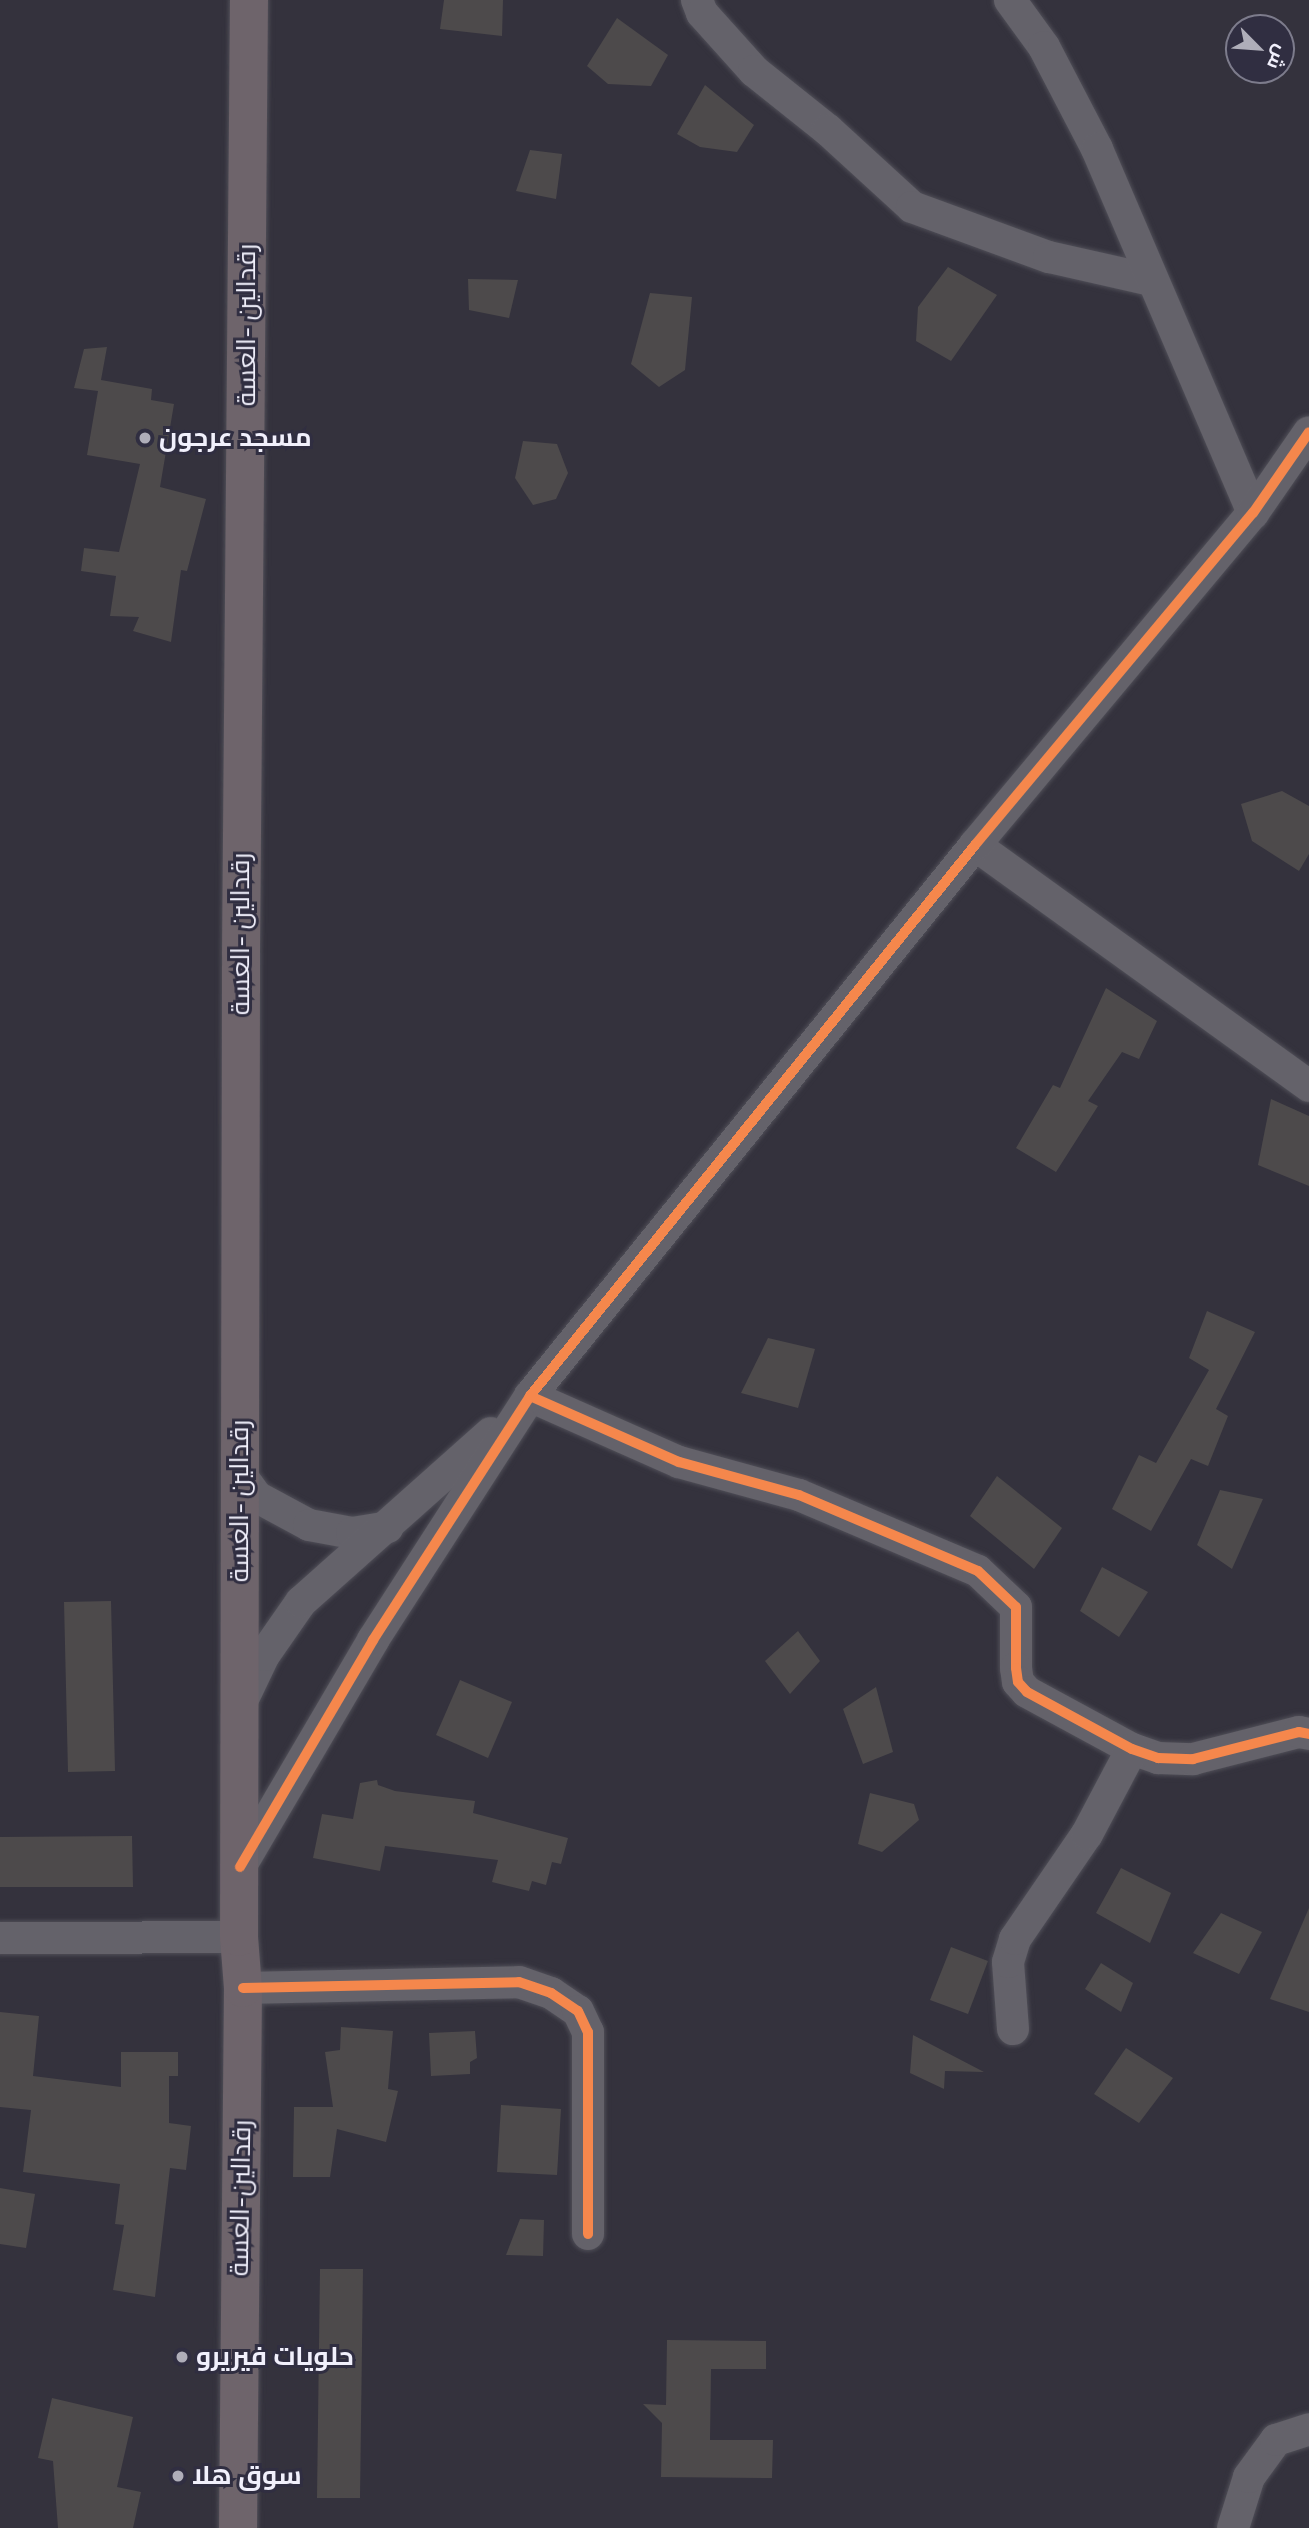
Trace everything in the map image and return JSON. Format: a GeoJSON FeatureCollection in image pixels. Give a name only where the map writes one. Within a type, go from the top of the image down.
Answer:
{"type":"FeatureCollection","features":[{"type":"Feature","properties":{"kind":"main road","name":"رقدالين -العسة"},"geometry":{"type":"LineString","coordinates":[[240,1867],[249,0]]}},
{"type":"Feature","properties":{"kind":"main road","name":"رقدالين-العسة"},"geometry":{"type":"LineString","coordinates":[[238,2528],[243,1987],[239,1937],[240,1867]]}},
{"type":"Feature","properties":{"kind":"street"},"geometry":{"type":"LineString","coordinates":[[697,0],[702,13],[754,71],[828,130],[912,207],[1049,257],[1151,280]]}},
{"type":"Feature","properties":{"kind":"street"},"geometry":{"type":"LineString","coordinates":[[1010,0],[1044,47],[1097,149],[1252,513]]}},
{"type":"Feature","properties":{"kind":"street"},"geometry":{"type":"LineString","coordinates":[[240,1867],[373,1640],[530,1396],[975,845],[1252,513],[1309,432]]}},
{"type":"Feature","properties":{"kind":"street"},"geometry":{"type":"LineString","coordinates":[[975,845],[1309,1086]]}},
{"type":"Feature","properties":{"kind":"street"},"geometry":{"type":"LineString","coordinates":[[239,1707],[283,1624],[302,1602],[530,1396]]}},
{"type":"Feature","properties":{"kind":"street"},"geometry":{"type":"LineString","coordinates":[[530,1396],[679,1462],[799,1495],[978,1571],[1016,1608],[1018,1682],[1027,1692],[1132,1749],[1158,1758],[1193,1759],[1289,1734],[1309,1734]]}},
{"type":"Feature","properties":{"kind":"street"},"geometry":{"type":"LineString","coordinates":[[240,1474],[257,1497],[290,1518],[352,1533],[388,1527]]}},
{"type":"Feature","properties":{"kind":"street"},"geometry":{"type":"LineString","coordinates":[[1013,2029],[1008,1962],[1015,1939],[1087,1834],[1132,1749]]}},
{"type":"Feature","properties":{"kind":"street"},"geometry":{"type":"LineString","coordinates":[[0,1938],[239,1937]]}},
{"type":"Feature","properties":{"kind":"street"},"geometry":{"type":"LineString","coordinates":[[243,1987],[519,1982],[551,1993],[578,2011],[588,2032],[588,2234]]}},
{"type":"Feature","properties":{"kind":"street"},"geometry":{"type":"LineString","coordinates":[[1233,2528],[1249,2477],[1276,2440],[1309,2429]]}},
{"type":"Feature","properties":{"kind":"building"},"geometry":{"type":"Polygon","coordinates":[[[444,0],[503,0],[502,36],[440,29],[444,0]]]}},
{"type":"Feature","properties":{"kind":"building"},"geometry":{"type":"Polygon","coordinates":[[[617,18],[668,55],[651,86],[608,84],[587,66],[617,18]]]}},
{"type":"Feature","properties":{"kind":"building"},"geometry":{"type":"Polygon","coordinates":[[[705,85],[754,125],[737,152],[700,147],[677,134],[705,85]]]}},
{"type":"Feature","properties":{"kind":"building"},"geometry":{"type":"Polygon","coordinates":[[[530,150],[562,154],[556,199],[516,191],[530,150]]]}},
{"type":"Feature","properties":{"kind":"building"},"geometry":{"type":"Polygon","coordinates":[[[948,267],[997,295],[951,361],[916,341],[918,307],[948,267]]]}},
{"type":"Feature","properties":{"kind":"building"},"geometry":{"type":"Polygon","coordinates":[[[468,279],[518,280],[509,318],[469,310],[468,279]]]}},
{"type":"Feature","properties":{"kind":"building"},"geometry":{"type":"Polygon","coordinates":[[[650,293],[692,297],[685,370],[659,387],[631,364],[650,293]]]}},
{"type":"Feature","properties":{"kind":"building"},"geometry":{"type":"Polygon","coordinates":[[[107,347],[101,380],[152,389],[151,400],[174,404],[160,487],[206,499],[187,571],[181,570],[171,642],[133,631],[139,617],[110,616],[116,576],[81,571],[84,548],[119,552],[140,464],[87,455],[98,391],[74,388],[84,349],[107,347]]]}},
{"type":"Feature","properties":{"kind":"building"},"geometry":{"type":"Polygon","coordinates":[[[523,441],[557,444],[568,473],[556,499],[533,505],[515,478],[523,441]]]}},
{"type":"Feature","properties":{"kind":"building"},"geometry":{"type":"Polygon","coordinates":[[[1282,791],[1309,806],[1309,854],[1299,871],[1252,841],[1241,804],[1282,791]]]}},
{"type":"Feature","properties":{"kind":"building"},"geometry":{"type":"Polygon","coordinates":[[[1106,988],[1157,1021],[1139,1059],[1122,1052],[1088,1101],[1098,1106],[1056,1172],[1016,1148],[1053,1085],[1060,1088],[1106,988]]]}},
{"type":"Feature","properties":{"kind":"building"},"geometry":{"type":"Polygon","coordinates":[[[1271,1099],[1309,1116],[1309,1186],[1258,1165],[1271,1099]]]}},
{"type":"Feature","properties":{"kind":"building"},"geometry":{"type":"Polygon","coordinates":[[[1207,1311],[1255,1332],[1216,1409],[1228,1416],[1208,1466],[1191,1459],[1151,1531],[1112,1509],[1139,1455],[1156,1463],[1209,1370],[1189,1358],[1207,1311]]]}},
{"type":"Feature","properties":{"kind":"building"},"geometry":{"type":"Polygon","coordinates":[[[768,1338],[815,1349],[798,1408],[741,1393],[768,1338]]]}},
{"type":"Feature","properties":{"kind":"building"},"geometry":{"type":"Polygon","coordinates":[[[997,1476],[1062,1528],[1034,1569],[970,1516],[997,1476]]]}},
{"type":"Feature","properties":{"kind":"building"},"geometry":{"type":"Polygon","coordinates":[[[1220,1490],[1263,1499],[1232,1569],[1197,1545],[1220,1490]]]}},
{"type":"Feature","properties":{"kind":"building"},"geometry":{"type":"Polygon","coordinates":[[[1102,1567],[1148,1592],[1119,1637],[1080,1611],[1102,1567]]]}},
{"type":"Feature","properties":{"kind":"building"},"geometry":{"type":"Polygon","coordinates":[[[111,1601],[115,1771],[68,1772],[64,1602],[111,1601]]]}},
{"type":"Feature","properties":{"kind":"building"},"geometry":{"type":"Polygon","coordinates":[[[798,1631],[820,1661],[790,1694],[765,1661],[798,1631]]]}},
{"type":"Feature","properties":{"kind":"building"},"geometry":{"type":"Polygon","coordinates":[[[460,1680],[512,1702],[488,1758],[436,1735],[460,1680]]]}},
{"type":"Feature","properties":{"kind":"building"},"geometry":{"type":"Polygon","coordinates":[[[876,1687],[893,1752],[863,1764],[843,1709],[876,1687]]]}},
{"type":"Feature","properties":{"kind":"building"},"geometry":{"type":"Polygon","coordinates":[[[377,1780],[378,1785],[395,1791],[475,1801],[473,1813],[568,1838],[561,1864],[552,1862],[546,1885],[532,1881],[529,1891],[492,1882],[498,1860],[385,1846],[380,1871],[313,1858],[322,1814],[353,1819],[360,1783],[377,1780]]]}},
{"type":"Feature","properties":{"kind":"building"},"geometry":{"type":"Polygon","coordinates":[[[870,1793],[914,1804],[919,1820],[882,1852],[858,1844],[870,1793]]]}},
{"type":"Feature","properties":{"kind":"building"},"geometry":{"type":"Polygon","coordinates":[[[132,1836],[133,1887],[0,1887],[0,1837],[132,1836]]]}},
{"type":"Feature","properties":{"kind":"building"},"geometry":{"type":"Polygon","coordinates":[[[1121,1868],[1171,1893],[1150,1943],[1096,1913],[1121,1868]]]}},
{"type":"Feature","properties":{"kind":"building"},"geometry":{"type":"Polygon","coordinates":[[[1309,1908],[1309,2012],[1270,1999],[1309,1908]]]}},
{"type":"Feature","properties":{"kind":"building"},"geometry":{"type":"Polygon","coordinates":[[[1221,1913],[1262,1932],[1239,1974],[1193,1953],[1221,1913]]]}},
{"type":"Feature","properties":{"kind":"building"},"geometry":{"type":"Polygon","coordinates":[[[951,1947],[988,1961],[968,2014],[930,2000],[951,1947]]]}},
{"type":"Feature","properties":{"kind":"building"},"geometry":{"type":"Polygon","coordinates":[[[1101,1963],[1133,1983],[1121,2012],[1085,1989],[1101,1963]]]}},
{"type":"Feature","properties":{"kind":"building"},"geometry":{"type":"Polygon","coordinates":[[[0,2012],[39,2016],[33,2076],[121,2087],[121,2052],[178,2052],[178,2076],[169,2076],[169,2123],[191,2126],[186,2170],[170,2168],[155,2297],[113,2290],[124,2225],[115,2224],[120,2184],[23,2172],[31,2110],[0,2107],[0,2012]]]}},
{"type":"Feature","properties":{"kind":"building"},"geometry":{"type":"Polygon","coordinates":[[[341,2027],[393,2031],[388,2089],[398,2091],[386,2142],[337,2129],[330,2177],[293,2177],[294,2107],[333,2107],[325,2052],[340,2050],[341,2027]]]}},
{"type":"Feature","properties":{"kind":"building"},"geometry":{"type":"Polygon","coordinates":[[[475,2031],[477,2058],[470,2062],[470,2074],[431,2076],[429,2033],[475,2031]]]}},
{"type":"Feature","properties":{"kind":"building"},"geometry":{"type":"Polygon","coordinates":[[[913,2035],[984,2072],[945,2071],[944,2089],[910,2073],[913,2035]]]}},
{"type":"Feature","properties":{"kind":"building"},"geometry":{"type":"Polygon","coordinates":[[[1126,2048],[1173,2078],[1139,2123],[1094,2094],[1126,2048]]]}},
{"type":"Feature","properties":{"kind":"building"},"geometry":{"type":"Polygon","coordinates":[[[501,2105],[561,2109],[557,2175],[497,2172],[501,2105]]]}},
{"type":"Feature","properties":{"kind":"building"},"geometry":{"type":"Polygon","coordinates":[[[0,2188],[35,2194],[26,2248],[0,2244],[0,2188]]]}},
{"type":"Feature","properties":{"kind":"building"},"geometry":{"type":"Polygon","coordinates":[[[520,2219],[544,2220],[543,2256],[506,2255],[520,2219]]]}},
{"type":"Feature","properties":{"kind":"building"},"geometry":{"type":"Polygon","coordinates":[[[320,2269],[363,2269],[360,2498],[317,2498],[320,2269]]]}},
{"type":"Feature","properties":{"kind":"building"},"geometry":{"type":"Polygon","coordinates":[[[667,2340],[766,2341],[766,2369],[711,2369],[710,2440],[773,2440],[772,2478],[661,2477],[662,2423],[643,2404],[666,2405],[667,2340]]]}},
{"type":"Feature","properties":{"kind":"building"},"geometry":{"type":"Polygon","coordinates":[[[52,2398],[133,2417],[117,2487],[141,2492],[133,2528],[58,2528],[53,2461],[38,2458],[52,2398]]]}},
{"type":"Feature","properties":{"kind":"cycle path"},"geometry":{"type":"LineString","coordinates":[[240,1867],[373,1640],[530,1396],[975,845],[1253,513],[1309,432]]}},
{"type":"Feature","properties":{"kind":"cycle path"},"geometry":{"type":"LineString","coordinates":[[530,1396],[679,1462],[799,1495],[978,1571],[1016,1607],[1018,1682],[1027,1692],[1132,1749],[1158,1758],[1193,1759],[1299,1732],[1309,1734]]}},
{"type":"Feature","properties":{"kind":"cycle path"},"geometry":{"type":"LineString","coordinates":[[243,1988],[519,1982],[551,1993],[578,2011],[588,2032],[588,2234]]}},
{"type":"Feature","properties":{"kind":"place","name":"مسجد عرجون"},"geometry":{"type":"Point","coordinates":[145,438]}},
{"type":"Feature","properties":{"kind":"place","name":"حلويات فيريرو"},"geometry":{"type":"Point","coordinates":[182,2357]}},
{"type":"Feature","properties":{"kind":"place","name":"سوق هلا"},"geometry":{"type":"Point","coordinates":[178,2476]}}]}
